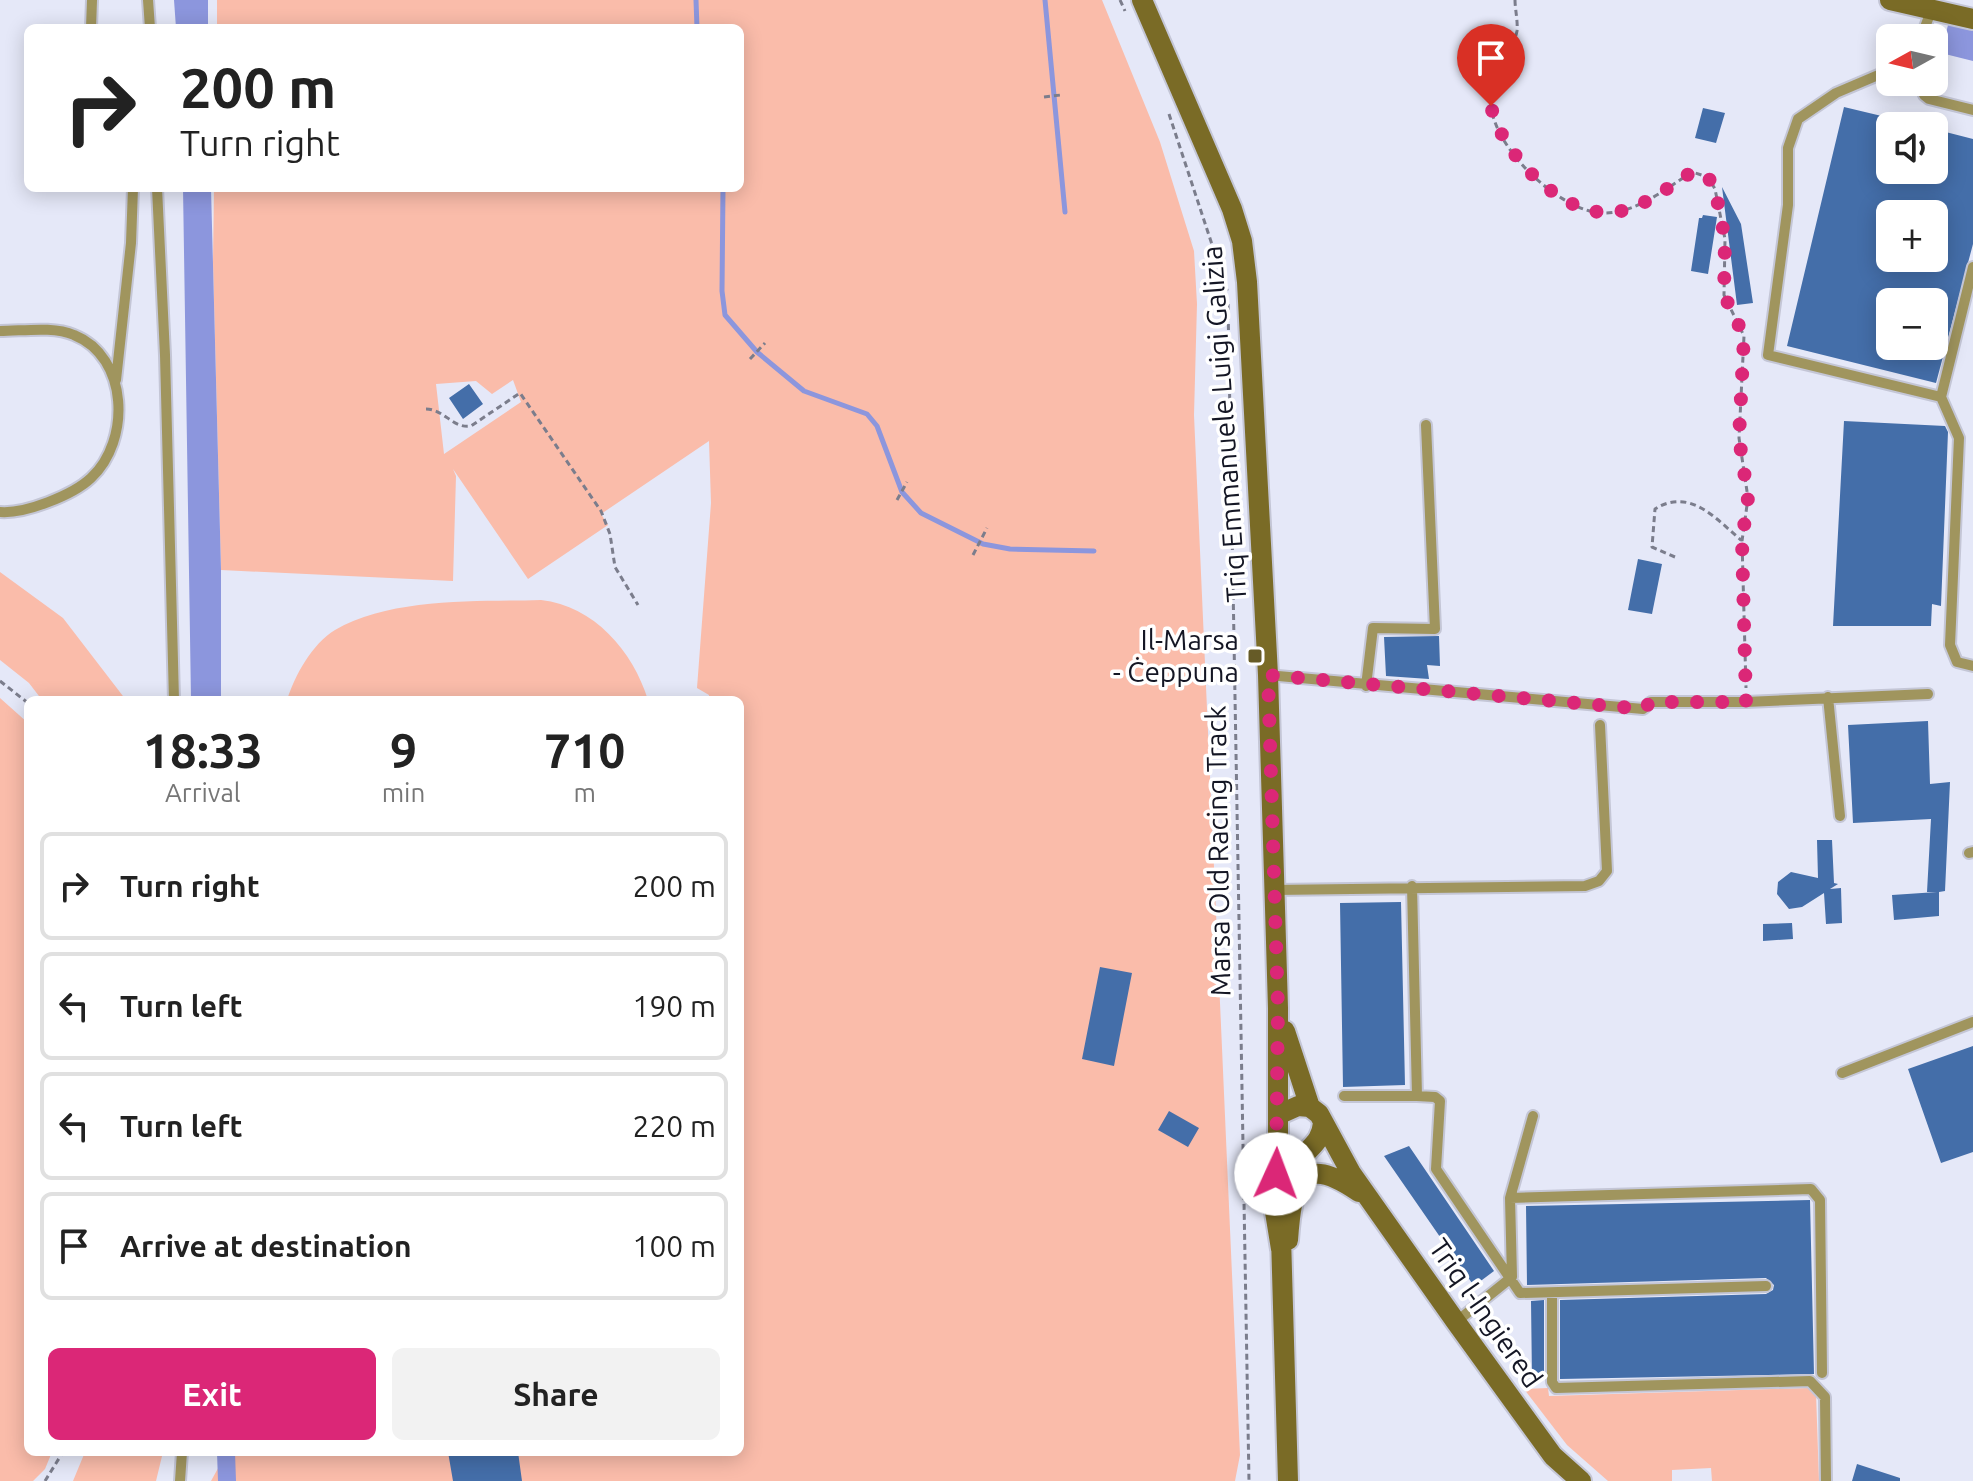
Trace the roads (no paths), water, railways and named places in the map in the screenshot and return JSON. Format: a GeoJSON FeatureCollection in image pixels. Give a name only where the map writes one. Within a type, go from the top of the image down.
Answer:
{"type":"FeatureCollection","features":[{"type":"Feature","properties":{"kind":"main road"},"geometry":{"type":"LineString","coordinates":[[1890,0],[1973,19]]}},
{"type":"Feature","properties":{"kind":"main road","name":"Triq Emmanuele Luigi Galizia"},"geometry":{"type":"LineString","coordinates":[[1134,7],[1232,209],[1242,241],[1249,303],[1268,675],[1278,1008],[1278,1115],[1297,1148],[1281,1210],[1288,1481]]}},
{"type":"Feature","properties":{"kind":"main road","name":"Triq Emmanuele Luigi Galizia"},"geometry":{"type":"LineString","coordinates":[[1278,1008],[1317,1115]]}},
{"type":"Feature","properties":{"kind":"main road"},"geometry":{"type":"LineString","coordinates":[[1278,1115],[1291,1107],[1317,1115],[1322,1135],[1297,1148]]}},
{"type":"Feature","properties":{"kind":"main road","name":"Triq l-Ingiered"},"geometry":{"type":"LineString","coordinates":[[1317,1115],[1351,1173],[1456,1322],[1553,1456],[1581,1481]]}},
{"type":"Feature","properties":{"kind":"main road","name":"Triq Emmanuele Luigi Galizia"},"geometry":{"type":"LineString","coordinates":[[1281,1249],[1274,1206],[1297,1148]]}},
{"type":"Feature","properties":{"kind":"main road","name":"Triq l-Ingiered"},"geometry":{"type":"LineString","coordinates":[[1297,1148],[1351,1173]]}},
{"type":"Feature","properties":{"kind":"main road"},"geometry":{"type":"LineString","coordinates":[[1284,1304],[1291,1197],[1300,1180],[1318,1172],[1335,1176],[1373,1201]]}},
{"type":"Feature","properties":{"kind":"lane"},"geometry":{"type":"LineString","coordinates":[[91,24],[92,0]]}},
{"type":"Feature","properties":{"kind":"lane"},"geometry":{"type":"LineString","coordinates":[[148,0],[150,24]]}},
{"type":"Feature","properties":{"kind":"lane"},"geometry":{"type":"LineString","coordinates":[[1926,24],[1931,11]]}},
{"type":"Feature","properties":{"kind":"lane"},"geometry":{"type":"LineString","coordinates":[[1876,76],[1836,93],[1798,119],[1788,148],[1789,197],[1768,355],[1941,397]]}},
{"type":"Feature","properties":{"kind":"lane"},"geometry":{"type":"LineString","coordinates":[[1925,96],[1973,110]]}},
{"type":"Feature","properties":{"kind":"lane"},"geometry":{"type":"LineString","coordinates":[[0,512],[41,504],[68,494],[92,477],[109,454],[119,400],[116,380],[131,243],[133,192]]}},
{"type":"Feature","properties":{"kind":"lane"},"geometry":{"type":"LineString","coordinates":[[157,192],[165,355],[174,696]]}},
{"type":"Feature","properties":{"kind":"lane"},"geometry":{"type":"LineString","coordinates":[[1973,267],[1941,397],[1959,438],[1950,645],[1957,662],[1973,666]]}},
{"type":"Feature","properties":{"kind":"lane"},"geometry":{"type":"LineString","coordinates":[[0,331],[73,334],[100,354],[116,380]]}},
{"type":"Feature","properties":{"kind":"lane"},"geometry":{"type":"LineString","coordinates":[[1366,686],[1373,628],[1435,629],[1426,425]]}},
{"type":"Feature","properties":{"kind":"lane"},"geometry":{"type":"LineString","coordinates":[[1268,675],[1643,709],[1651,702],[1746,702],[1928,694]]}},
{"type":"Feature","properties":{"kind":"lane"},"geometry":{"type":"LineString","coordinates":[[1828,697],[1840,816]]}},
{"type":"Feature","properties":{"kind":"lane"},"geometry":{"type":"LineString","coordinates":[[1274,890],[1585,886],[1599,881],[1607,871],[1600,725]]}},
{"type":"Feature","properties":{"kind":"lane"},"geometry":{"type":"LineString","coordinates":[[1412,886],[1417,1096]]}},
{"type":"Feature","properties":{"kind":"lane"},"geometry":{"type":"LineString","coordinates":[[1842,1073],[1973,1022]]}},
{"type":"Feature","properties":{"kind":"lane"},"geometry":{"type":"LineString","coordinates":[[1344,1096],[1417,1096],[1435,1097],[1440,1101],[1436,1169],[1520,1293],[1766,1286]]}},
{"type":"Feature","properties":{"kind":"lane"},"geometry":{"type":"LineString","coordinates":[[1512,1277],[1510,1198],[1533,1116]]}},
{"type":"Feature","properties":{"kind":"lane"},"geometry":{"type":"LineString","coordinates":[[1510,1198],[1811,1189],[1820,1200],[1822,1373]]}},
{"type":"Feature","properties":{"kind":"lane"},"geometry":{"type":"LineString","coordinates":[[1456,1322],[1512,1277]]}},
{"type":"Feature","properties":{"kind":"lane"},"geometry":{"type":"LineString","coordinates":[[1552,1293],[1552,1382],[1556,1388],[1810,1381],[1825,1397],[1826,1481]]}},
{"type":"Feature","properties":{"kind":"lane"},"geometry":{"type":"LineString","coordinates":[[180,1481],[182,1456]]}},
{"type":"Feature","properties":{"kind":"water"},"geometry":{"type":"Polygon","coordinates":[[[174,0],[208,0],[208,24],[176,24],[174,0]]]}},
{"type":"Feature","properties":{"kind":"water"},"geometry":{"type":"Polygon","coordinates":[[[1949,21],[1973,27],[1973,61],[1948,55],[1949,21]]]}},
{"type":"Feature","properties":{"kind":"water"},"geometry":{"type":"Polygon","coordinates":[[[183,192],[211,192],[221,570],[221,696],[191,696],[183,192]]]}},
{"type":"Feature","properties":{"kind":"waterway"},"geometry":{"type":"LineString","coordinates":[[696,0],[697,24]]}},
{"type":"Feature","properties":{"kind":"waterway"},"geometry":{"type":"LineString","coordinates":[[1045,0],[1065,212]]}},
{"type":"Feature","properties":{"kind":"waterway"},"geometry":{"type":"LineString","coordinates":[[723,192],[722,291],[725,315],[757,352],[804,391],[867,414],[877,426],[902,492],[921,513],[983,544],[1010,549],[1094,551]]}},
{"type":"Feature","properties":{"kind":"waterway"},"geometry":{"type":"LineString","coordinates":[[226,1456],[227,1481]]}},
{"type":"Feature","properties":{"kind":"place","name":"Il-Marsa - Ċeppuna"},"geometry":{"type":"Point","coordinates":[1255,656]}}]}
